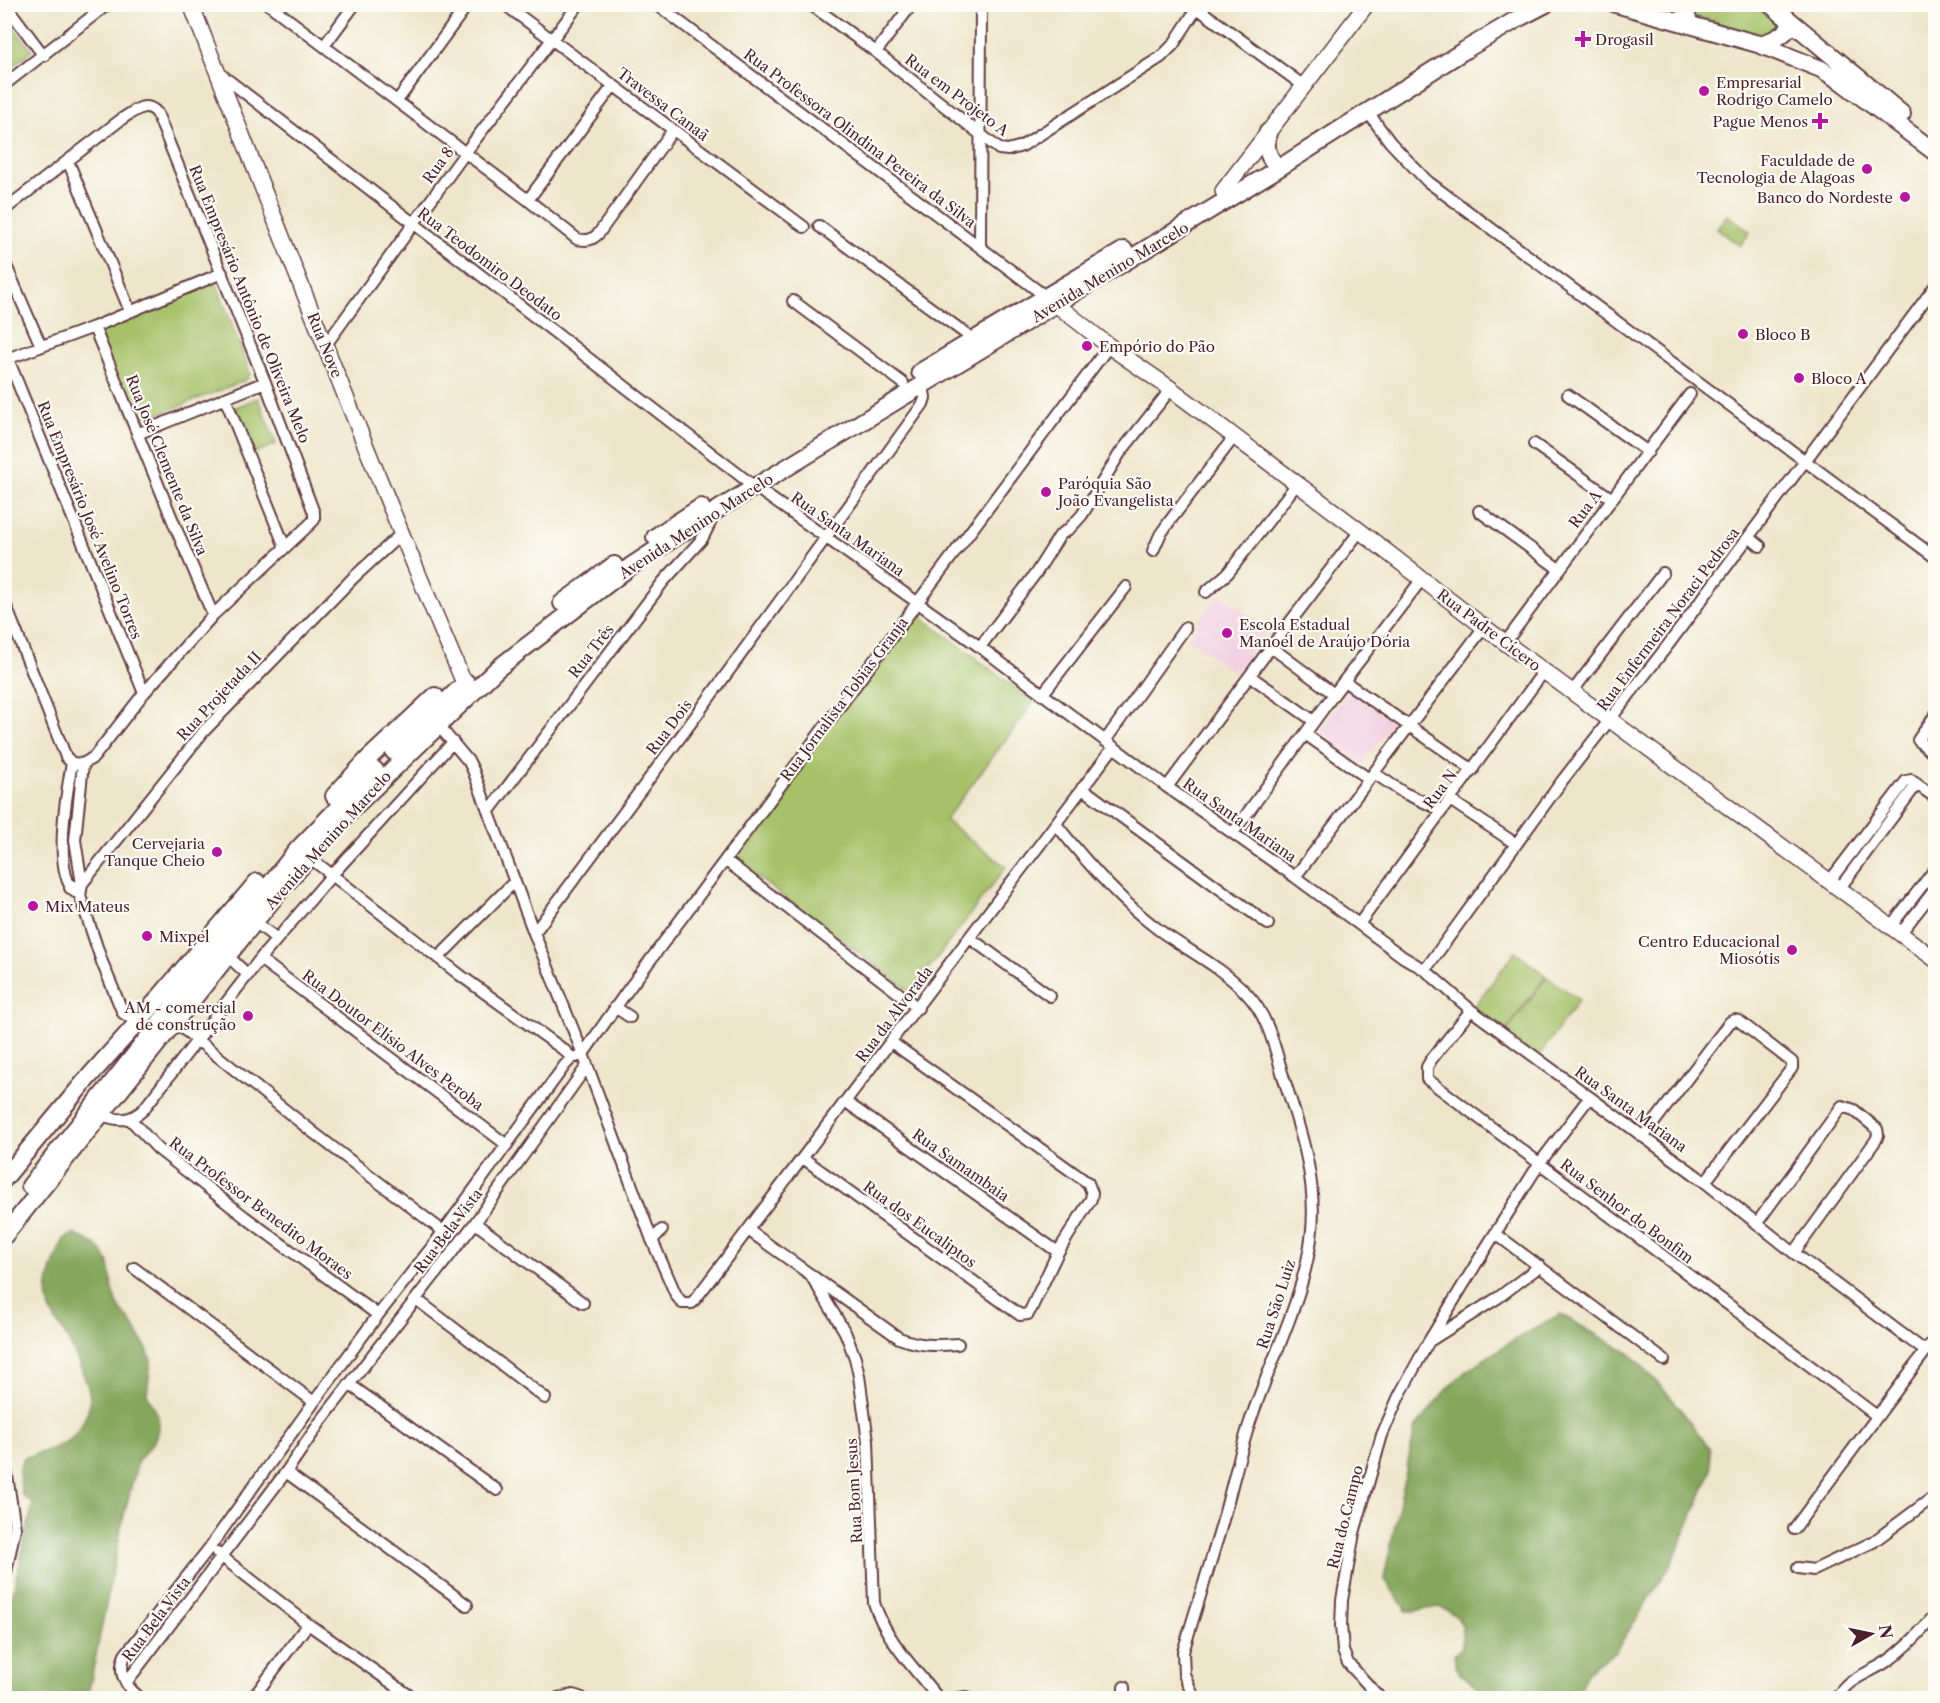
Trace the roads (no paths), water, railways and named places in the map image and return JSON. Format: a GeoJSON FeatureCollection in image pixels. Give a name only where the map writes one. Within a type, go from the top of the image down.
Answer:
{"type":"FeatureCollection","features":[{"type":"Feature","properties":{"kind":"main road","name":"Avenida Menino Marcelo"},"geometry":{"type":"LineString","coordinates":[[5,1231],[102,1115],[167,1020],[298,849],[339,805],[403,743],[462,678],[505,648],[592,580],[654,538],[922,384],[1223,191],[1276,165],[1520,4]]}},
{"type":"Feature","properties":{"kind":"main road","name":"Avenida Menino Marcelo"},"geometry":{"type":"LineString","coordinates":[[5,1231],[135,1054],[228,956],[348,813],[497,669],[631,566],[717,510],[751,483],[903,383],[974,339],[1050,301],[1519,18],[1546,4]]}},
{"type":"Feature","properties":{"kind":"main road"},"geometry":{"type":"LineString","coordinates":[[1616,4],[1758,44],[1828,73],[1935,153]]}},
{"type":"Feature","properties":{"kind":"main road"},"geometry":{"type":"LineString","coordinates":[[1685,4],[1690,25]]}},
{"type":"Feature","properties":{"kind":"main road"},"geometry":{"type":"LineString","coordinates":[[1770,4],[1935,140]]}},
{"type":"Feature","properties":{"kind":"main road"},"geometry":{"type":"LineString","coordinates":[[1758,44],[1771,42],[1781,37],[1793,24]]}},
{"type":"Feature","properties":{"kind":"main road"},"geometry":{"type":"LineString","coordinates":[[1268,132],[1267,150],[1276,165]]}},
{"type":"Feature","properties":{"kind":"main road"},"geometry":{"type":"LineString","coordinates":[[6,1175],[278,858],[378,749],[462,678]]}},
{"type":"Feature","properties":{"kind":"main road"},"geometry":{"type":"LineString","coordinates":[[378,749],[403,743]]}},
{"type":"Feature","properties":{"kind":"main road"},"geometry":{"type":"LineString","coordinates":[[138,1023],[167,1020]]}},
{"type":"Feature","properties":{"kind":"main road"},"geometry":{"type":"LineString","coordinates":[[86,1080],[135,1054]]}},
{"type":"Feature","properties":{"kind":"street"},"geometry":{"type":"LineString","coordinates":[[5,4],[44,56]]}},
{"type":"Feature","properties":{"kind":"street"},"geometry":{"type":"LineString","coordinates":[[4,85],[108,4]]}},
{"type":"Feature","properties":{"kind":"street","name":"Rua Nove"},"geometry":{"type":"LineString","coordinates":[[191,4],[324,346],[462,678]]}},
{"type":"Feature","properties":{"kind":"street"},"geometry":{"type":"LineString","coordinates":[[268,4],[577,238],[587,241],[599,233],[673,130]]}},
{"type":"Feature","properties":{"kind":"street"},"geometry":{"type":"LineString","coordinates":[[324,46],[355,4]]}},
{"type":"Feature","properties":{"kind":"street"},"geometry":{"type":"LineString","coordinates":[[397,101],[468,4]]}},
{"type":"Feature","properties":{"kind":"street","name":"Travessa Canaã"},"geometry":{"type":"LineString","coordinates":[[504,4],[804,227]]}},
{"type":"Feature","properties":{"kind":"street","name":"Rua 8"},"geometry":{"type":"LineString","coordinates":[[324,346],[465,153],[579,4]]}},
{"type":"Feature","properties":{"kind":"street","name":"Rua Professora Olindina Pereira da Silva"},"geometry":{"type":"LineString","coordinates":[[656,4],[1050,301]]}},
{"type":"Feature","properties":{"kind":"street","name":"Rua em Projeto A"},"geometry":{"type":"LineString","coordinates":[[810,4],[876,52],[999,149],[1008,150],[1022,146],[1161,57],[1173,45],[1195,6]]}},
{"type":"Feature","properties":{"kind":"street"},"geometry":{"type":"LineString","coordinates":[[876,52],[912,4]]}},
{"type":"Feature","properties":{"kind":"street"},"geometry":{"type":"LineString","coordinates":[[980,246],[981,4]]}},
{"type":"Feature","properties":{"kind":"street"},"geometry":{"type":"LineString","coordinates":[[1223,191],[1367,4]]}},
{"type":"Feature","properties":{"kind":"street"},"geometry":{"type":"LineString","coordinates":[[1195,6],[1304,86]]}},
{"type":"Feature","properties":{"kind":"street","name":"Rua Teodomiro Deodato"},"geometry":{"type":"LineString","coordinates":[[216,71],[751,483]]}},
{"type":"Feature","properties":{"kind":"street"},"geometry":{"type":"LineString","coordinates":[[528,200],[614,86]]}},
{"type":"Feature","properties":{"kind":"street","name":"Rua Empresário Antônio de Oliveira Melo"},"geometry":{"type":"LineString","coordinates":[[68,161],[123,118],[142,107],[153,108],[157,113],[265,382],[314,513],[314,520],[285,547]]}},
{"type":"Feature","properties":{"kind":"street"},"geometry":{"type":"LineString","coordinates":[[1367,111],[1390,142],[1426,181],[1935,558]]}},
{"type":"Feature","properties":{"kind":"street"},"geometry":{"type":"LineString","coordinates":[[4,210],[68,161],[130,311]]}},
{"type":"Feature","properties":{"kind":"street"},"geometry":{"type":"LineString","coordinates":[[819,226],[974,339]]}},
{"type":"Feature","properties":{"kind":"street"},"geometry":{"type":"LineString","coordinates":[[4,261],[40,346]]}},
{"type":"Feature","properties":{"kind":"street"},"geometry":{"type":"LineString","coordinates":[[6,360],[94,327],[222,273]]}},
{"type":"Feature","properties":{"kind":"street","name":"Rua Enfermeira Noraci Pedrosa"},"geometry":{"type":"LineString","coordinates":[[1425,970],[1562,781],[1673,648],[1749,537],[1935,285]]}},
{"type":"Feature","properties":{"kind":"street"},"geometry":{"type":"LineString","coordinates":[[793,301],[903,383]]}},
{"type":"Feature","properties":{"kind":"street","name":"Rua Padre Cícero"},"geometry":{"type":"LineString","coordinates":[[1050,301],[1171,389],[1484,627],[1935,960]]}},
{"type":"Feature","properties":{"kind":"street","name":"Rua José Clemente da Silva"},"geometry":{"type":"LineString","coordinates":[[94,327],[213,615]]}},
{"type":"Feature","properties":{"kind":"street","name":"Rua Jornalista Tobias Granja"},"geometry":{"type":"LineString","coordinates":[[578,1056],[1109,346]]}},
{"type":"Feature","properties":{"kind":"street","name":"Rua Empresário José Avelino Torres"},"geometry":{"type":"LineString","coordinates":[[6,360],[144,693]]}},
{"type":"Feature","properties":{"kind":"street"},"geometry":{"type":"LineString","coordinates":[[137,434],[265,382]]}},
{"type":"Feature","properties":{"kind":"street"},"geometry":{"type":"LineString","coordinates":[[826,538],[923,404],[925,398],[922,384]]}},
{"type":"Feature","properties":{"kind":"street"},"geometry":{"type":"LineString","coordinates":[[980,647],[1036,573],[1060,535],[1082,515],[1120,453],[1171,389]]}},
{"type":"Feature","properties":{"kind":"street","name":"Rua A"},"geometry":{"type":"LineString","coordinates":[[1506,643],[1558,569],[1690,394]]}},
{"type":"Feature","properties":{"kind":"street"},"geometry":{"type":"LineString","coordinates":[[1568,395],[1648,452]]}},
{"type":"Feature","properties":{"kind":"street"},"geometry":{"type":"LineString","coordinates":[[4,602],[66,757],[77,763],[94,758],[144,693],[213,615],[285,547],[225,398]]}},
{"type":"Feature","properties":{"kind":"street"},"geometry":{"type":"LineString","coordinates":[[1153,552],[1160,535],[1169,522],[1234,437]]}},
{"type":"Feature","properties":{"kind":"street"},"geometry":{"type":"LineString","coordinates":[[1534,444],[1611,498]]}},
{"type":"Feature","properties":{"kind":"street","name":"Rua Santa Mariana"},"geometry":{"type":"LineString","coordinates":[[751,483],[980,647],[1167,787],[1403,957],[1425,970],[1471,1010],[1705,1182],[1794,1253],[1925,1351]]}},
{"type":"Feature","properties":{"kind":"street"},"geometry":{"type":"LineString","coordinates":[[1206,592],[1228,573],[1296,485]]}},
{"type":"Feature","properties":{"kind":"street","name":"Rua Três"},"geometry":{"type":"LineString","coordinates":[[489,811],[663,582],[702,539],[717,510]]}},
{"type":"Feature","properties":{"kind":"street"},"geometry":{"type":"LineString","coordinates":[[1479,511],[1558,569]]}},
{"type":"Feature","properties":{"kind":"street"},"geometry":{"type":"LineString","coordinates":[[1167,787],[1360,531]]}},
{"type":"Feature","properties":{"kind":"street","name":"Rua Projetada II"},"geometry":{"type":"LineString","coordinates":[[82,884],[204,731],[353,578],[401,534]]}},
{"type":"Feature","properties":{"kind":"street"},"geometry":{"type":"LineString","coordinates":[[1749,537],[1760,546]]}},
{"type":"Feature","properties":{"kind":"street","name":"Rua Dois"},"geometry":{"type":"LineString","coordinates":[[534,933],[826,538]]}},
{"type":"Feature","properties":{"kind":"street"},"geometry":{"type":"LineString","coordinates":[[1572,692],[1663,573]]}},
{"type":"Feature","properties":{"kind":"street"},"geometry":{"type":"LineString","coordinates":[[1233,833],[1334,694],[1422,579]]}},
{"type":"Feature","properties":{"kind":"street"},"geometry":{"type":"LineString","coordinates":[[1042,694],[1126,587]]}},
{"type":"Feature","properties":{"kind":"street"},"geometry":{"type":"LineString","coordinates":[[1295,877],[1484,627]]}},
{"type":"Feature","properties":{"kind":"street","name":"Rua da Alvorada"},"geometry":{"type":"LineString","coordinates":[[652,1240],[678,1300],[688,1303],[697,1298],[1056,824],[1082,788],[1185,628]]}},
{"type":"Feature","properties":{"kind":"street"},"geometry":{"type":"LineString","coordinates":[[1271,647],[1334,694]]}},
{"type":"Feature","properties":{"kind":"street","name":"Rua N"},"geometry":{"type":"LineString","coordinates":[[1359,924],[1544,671]]}},
{"type":"Feature","properties":{"kind":"street"},"geometry":{"type":"LineString","coordinates":[[1250,676],[1314,721]]}},
{"type":"Feature","properties":{"kind":"street"},"geometry":{"type":"LineString","coordinates":[[1344,681],[1473,770]]}},
{"type":"Feature","properties":{"kind":"street"},"geometry":{"type":"LineString","coordinates":[[1935,714],[1918,737],[1919,743],[1935,756]]}},
{"type":"Feature","properties":{"kind":"street"},"geometry":{"type":"LineString","coordinates":[[438,725],[473,770],[578,1056]]}},
{"type":"Feature","properties":{"kind":"street"},"geometry":{"type":"LineString","coordinates":[[1305,734],[1372,776],[1442,810]]}},
{"type":"Feature","properties":{"kind":"street"},"geometry":{"type":"LineString","coordinates":[[102,1115],[112,1119],[130,1119],[143,1110],[260,959],[331,876],[453,742]]}},
{"type":"Feature","properties":{"kind":"street"},"geometry":{"type":"LineString","coordinates":[[77,763],[76,856],[82,884],[80,897],[102,962],[123,1013],[138,1023]]}},
{"type":"Feature","properties":{"kind":"street"},"geometry":{"type":"LineString","coordinates":[[77,763],[62,840],[63,859],[70,888],[80,897]]}},
{"type":"Feature","properties":{"kind":"street"},"geometry":{"type":"LineString","coordinates":[[1834,885],[1906,781],[1911,780],[1935,798]]}},
{"type":"Feature","properties":{"kind":"street"},"geometry":{"type":"LineString","coordinates":[[1082,788],[1268,924]]}},
{"type":"Feature","properties":{"kind":"street"},"geometry":{"type":"LineString","coordinates":[[1450,800],[1516,844]]}},
{"type":"Feature","properties":{"kind":"street","name":"Rua São Luiz"},"geometry":{"type":"LineString","coordinates":[[1056,824],[1083,857],[1157,929],[1216,967],[1247,994],[1257,1008],[1267,1026],[1283,1074],[1303,1142],[1310,1180],[1313,1208],[1311,1239],[1300,1288],[1248,1428],[1183,1652],[1184,1674],[1194,1698]]}},
{"type":"Feature","properties":{"kind":"street"},"geometry":{"type":"LineString","coordinates":[[63,859],[76,856]]}},
{"type":"Feature","properties":{"kind":"street"},"geometry":{"type":"LineString","coordinates":[[309,857],[438,958],[578,1056],[587,1066],[652,1240],[662,1230]]}},
{"type":"Feature","properties":{"kind":"street"},"geometry":{"type":"LineString","coordinates":[[725,860],[918,1008]]}},
{"type":"Feature","properties":{"kind":"street"},"geometry":{"type":"LineString","coordinates":[[1895,930],[1935,868]]}},
{"type":"Feature","properties":{"kind":"street"},"geometry":{"type":"LineString","coordinates":[[438,958],[515,881]]}},
{"type":"Feature","properties":{"kind":"street"},"geometry":{"type":"LineString","coordinates":[[70,888],[82,884]]}},
{"type":"Feature","properties":{"kind":"street"},"geometry":{"type":"LineString","coordinates":[[1895,930],[1935,888]]}},
{"type":"Feature","properties":{"kind":"street"},"geometry":{"type":"LineString","coordinates":[[255,922],[277,939]]}},
{"type":"Feature","properties":{"kind":"street"},"geometry":{"type":"LineString","coordinates":[[970,938],[1050,996]]}},
{"type":"Feature","properties":{"kind":"street"},"geometry":{"type":"LineString","coordinates":[[228,956],[248,975]]}},
{"type":"Feature","properties":{"kind":"street","name":"Rua Doutor Elísio Alves Peroba"},"geometry":{"type":"LineString","coordinates":[[260,959],[507,1145]]}},
{"type":"Feature","properties":{"kind":"street"},"geometry":{"type":"LineString","coordinates":[[615,1007],[630,1017]]}},
{"type":"Feature","properties":{"kind":"street","name":"Rua Senhor do Bonfim"},"geometry":{"type":"LineString","coordinates":[[1471,1010],[1431,1060],[1427,1067],[1427,1079],[1877,1416]]}},
{"type":"Feature","properties":{"kind":"street"},"geometry":{"type":"LineString","coordinates":[[167,1020],[444,1232]]}},
{"type":"Feature","properties":{"kind":"street"},"geometry":{"type":"LineString","coordinates":[[1643,1137],[1730,1022],[1739,1021],[1792,1062],[1791,1072],[1705,1182]]}},
{"type":"Feature","properties":{"kind":"street"},"geometry":{"type":"LineString","coordinates":[[891,1042],[1088,1183],[1092,1193],[1090,1198],[1058,1252]]}},
{"type":"Feature","properties":{"kind":"street","name":"Rua Bela Vista"},"geometry":{"type":"LineString","coordinates":[[126,1683],[121,1670],[124,1655],[210,1547],[310,1407],[378,1315],[444,1232],[565,1065],[578,1056]]}},
{"type":"Feature","properties":{"kind":"street","name":"Rua Bela Vista"},"geometry":{"type":"LineString","coordinates":[[126,1683],[286,1472],[349,1384],[475,1223],[587,1066]]}},
{"type":"Feature","properties":{"kind":"street","name":"Rua do Campo"},"geometry":{"type":"LineString","coordinates":[[1380,1698],[1345,1658],[1341,1626],[1342,1600],[1354,1533],[1382,1435],[1399,1396],[1429,1341],[1539,1164],[1589,1098]]}},
{"type":"Feature","properties":{"kind":"street","name":"Rua Samambaia"},"geometry":{"type":"LineString","coordinates":[[846,1102],[1058,1252]]}},
{"type":"Feature","properties":{"kind":"street"},"geometry":{"type":"LineString","coordinates":[[1757,1223],[1842,1106],[1854,1110],[1878,1129],[1876,1140],[1794,1253]]}},
{"type":"Feature","properties":{"kind":"street","name":"Rua Professor Benedito Moraes"},"geometry":{"type":"LineString","coordinates":[[130,1119],[158,1149],[245,1217],[378,1315]]}},
{"type":"Feature","properties":{"kind":"street","name":"Rua dos Eucaliptos"},"geometry":{"type":"LineString","coordinates":[[803,1158],[1020,1315],[1028,1314],[1058,1252]]}},
{"type":"Feature","properties":{"kind":"street"},"geometry":{"type":"LineString","coordinates":[[475,1223],[583,1303]]}},
{"type":"Feature","properties":{"kind":"street"},"geometry":{"type":"LineString","coordinates":[[748,1230],[899,1338],[915,1344],[934,1346],[958,1344]]}},
{"type":"Feature","properties":{"kind":"street"},"geometry":{"type":"LineString","coordinates":[[1496,1234],[1664,1360]]}},
{"type":"Feature","properties":{"kind":"street"},"geometry":{"type":"LineString","coordinates":[[435,1243],[450,1254]]}},
{"type":"Feature","properties":{"kind":"street","name":"Rua do Campo"},"geometry":{"type":"LineString","coordinates":[[1429,1341],[1499,1297],[1540,1266]]}},
{"type":"Feature","properties":{"kind":"street"},"geometry":{"type":"LineString","coordinates":[[134,1268],[310,1407],[321,1421]]}},
{"type":"Feature","properties":{"kind":"street","name":"Rua Bom Jesus"},"geometry":{"type":"LineString","coordinates":[[810,1274],[845,1332],[859,1376],[868,1441],[874,1603],[885,1629],[938,1698]]}},
{"type":"Feature","properties":{"kind":"street"},"geometry":{"type":"LineString","coordinates":[[416,1299],[545,1398]]}},
{"type":"Feature","properties":{"kind":"street"},"geometry":{"type":"LineString","coordinates":[[1794,1529],[1935,1337]]}},
{"type":"Feature","properties":{"kind":"street"},"geometry":{"type":"LineString","coordinates":[[349,1384],[497,1490]]}},
{"type":"Feature","properties":{"kind":"street"},"geometry":{"type":"LineString","coordinates":[[4,1456],[9,1519],[14,1536],[4,1582]]}},
{"type":"Feature","properties":{"kind":"street"},"geometry":{"type":"LineString","coordinates":[[286,1472],[467,1605]]}},
{"type":"Feature","properties":{"kind":"street"},"geometry":{"type":"LineString","coordinates":[[1798,1568],[1814,1570],[1873,1542],[1935,1496]]}},
{"type":"Feature","properties":{"kind":"street"},"geometry":{"type":"LineString","coordinates":[[210,1547],[309,1624],[413,1698]]}},
{"type":"Feature","properties":{"kind":"street"},"geometry":{"type":"LineString","coordinates":[[1837,1698],[1852,1679],[1889,1660],[1917,1636],[1935,1614]]}},
{"type":"Feature","properties":{"kind":"street"},"geometry":{"type":"LineString","coordinates":[[253,1698],[309,1624]]}},
{"type":"Feature","properties":{"kind":"street"},"geometry":{"type":"LineString","coordinates":[[126,1683],[141,1698]]}},
{"type":"Feature","properties":{"kind":"street"},"geometry":{"type":"LineString","coordinates":[[392,1698],[399,1689]]}},
{"type":"Feature","properties":{"kind":"street"},"geometry":{"type":"LineString","coordinates":[[558,1698],[574,1695],[582,1698]]}},
{"type":"Feature","properties":{"kind":"place","name":"Drogasil"},"geometry":{"type":"Point","coordinates":[1583,39]}},
{"type":"Feature","properties":{"kind":"place","name":"Empresarial Rodrigo Camelo"},"geometry":{"type":"Point","coordinates":[1704,91]}},
{"type":"Feature","properties":{"kind":"place","name":"Pague Menos"},"geometry":{"type":"Point","coordinates":[1820,121]}},
{"type":"Feature","properties":{"kind":"place","name":"Faculdade de Tecnologia de Alagoas"},"geometry":{"type":"Point","coordinates":[1867,169]}},
{"type":"Feature","properties":{"kind":"place","name":"Banco do Nordeste"},"geometry":{"type":"Point","coordinates":[1905,197]}},
{"type":"Feature","properties":{"kind":"place","name":"Bloco B"},"geometry":{"type":"Point","coordinates":[1743,334]}},
{"type":"Feature","properties":{"kind":"place","name":"Empório do Pão"},"geometry":{"type":"Point","coordinates":[1087,346]}},
{"type":"Feature","properties":{"kind":"place","name":"Bloco A"},"geometry":{"type":"Point","coordinates":[1799,378]}},
{"type":"Feature","properties":{"kind":"place","name":"Paróquia São João Evangelista"},"geometry":{"type":"Point","coordinates":[1046,492]}},
{"type":"Feature","properties":{"kind":"place","name":"Escola Estadual Manoel de Araújo Dória"},"geometry":{"type":"Point","coordinates":[1227,633]}},
{"type":"Feature","properties":{"kind":"place","name":"Cervejaria Tanque Cheio"},"geometry":{"type":"Point","coordinates":[217,852]}},
{"type":"Feature","properties":{"kind":"place","name":"Mix Mateus"},"geometry":{"type":"Point","coordinates":[33,906]}},
{"type":"Feature","properties":{"kind":"place","name":"Mixpel"},"geometry":{"type":"Point","coordinates":[147,936]}},
{"type":"Feature","properties":{"kind":"place","name":"Centro Educacional Miosótis"},"geometry":{"type":"Point","coordinates":[1792,950]}},
{"type":"Feature","properties":{"kind":"place","name":"AM - comercial de construção"},"geometry":{"type":"Point","coordinates":[248,1016]}}]}
